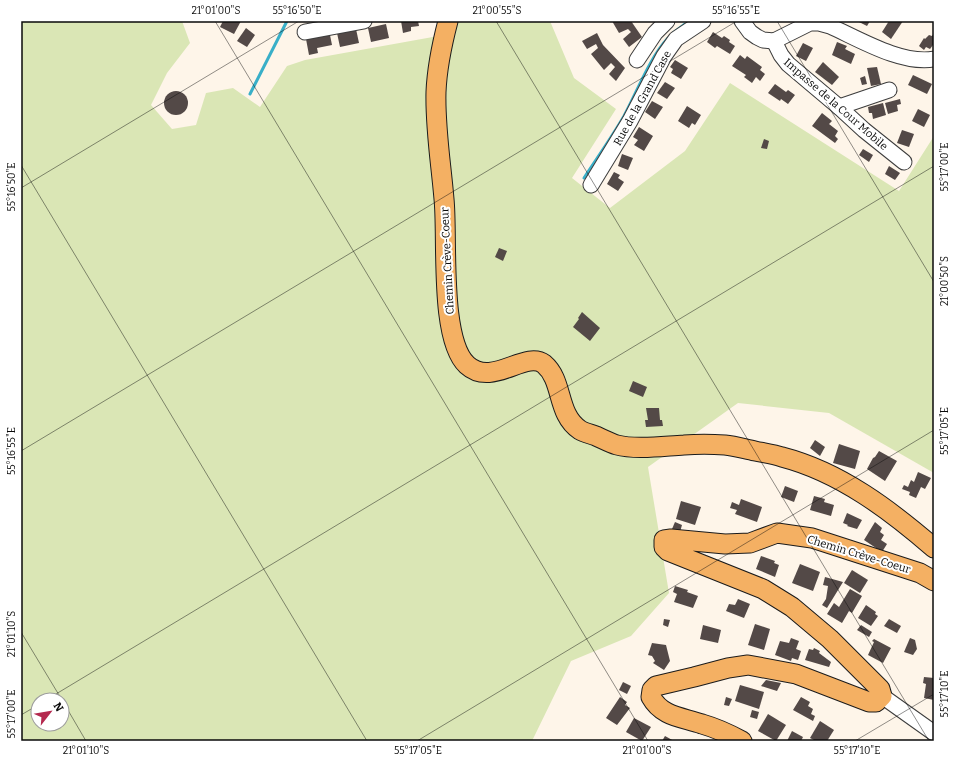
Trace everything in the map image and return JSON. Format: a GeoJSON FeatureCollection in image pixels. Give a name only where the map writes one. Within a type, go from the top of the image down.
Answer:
{"type":"FeatureCollection","features":[{"type":"Feature","properties":{"kind":"main road","name":"Chemin Crève-Coeur"},"geometry":{"type":"LineString","coordinates":[[448,21],[440,49],[436,92],[438,147],[444,200],[448,309],[456,344],[462,357],[468,365],[479,372],[488,373],[497,372],[530,361],[537,361],[544,364],[554,377],[562,407],[579,429],[619,445],[652,448],[686,444],[726,445],[783,457],[820,471],[855,488],[904,523],[934,548]]}},
{"type":"Feature","properties":{"kind":"main road","name":"Chemin Crève-Coeur"},"geometry":{"type":"LineString","coordinates":[[882,696],[880,689],[830,639],[792,607],[763,589],[666,549],[663,545],[664,540],[671,539],[725,544],[750,543],[777,533],[812,538],[920,573],[934,581]]}},
{"type":"Feature","properties":{"kind":"main road"},"geometry":{"type":"LineString","coordinates":[[742,741],[730,734],[671,715],[661,710],[651,698],[652,690],[656,686],[728,668],[748,665],[796,674],[869,702],[876,702],[882,696]]}},
{"type":"Feature","properties":{"kind":"street"},"geometry":{"type":"LineString","coordinates":[[305,32],[364,21]]}},
{"type":"Feature","properties":{"kind":"street"},"geometry":{"type":"LineString","coordinates":[[637,60],[655,33],[667,21]]}},
{"type":"Feature","properties":{"kind":"street","name":"Rue de la Grand Case"},"geometry":{"type":"LineString","coordinates":[[590,184],[630,121],[664,56],[676,39],[703,21]]}},
{"type":"Feature","properties":{"kind":"street"},"geometry":{"type":"LineString","coordinates":[[742,21],[750,32],[763,40],[774,41],[810,23],[819,23],[830,26],[898,57],[926,60],[934,59]]}},
{"type":"Feature","properties":{"kind":"street","name":"Impasse de la Cour Mobile"},"geometry":{"type":"LineString","coordinates":[[774,41],[781,55],[788,64],[864,130],[904,162]]}},
{"type":"Feature","properties":{"kind":"street"},"geometry":{"type":"LineString","coordinates":[[839,107],[889,90]]}},
{"type":"Feature","properties":{"kind":"street"},"geometry":{"type":"LineString","coordinates":[[882,696],[934,733]]}},
{"type":"Feature","properties":{"kind":"green space"},"geometry":{"type":"Polygon","coordinates":[[[21,21],[182,21],[190,43],[167,73],[151,105],[172,129],[196,125],[206,93],[233,88],[260,107],[287,66],[305,60],[455,33],[457,21],[550,21],[574,78],[616,109],[572,178],[610,208],[685,151],[730,83],[899,191],[934,136],[934,473],[829,413],[738,403],[648,467],[669,593],[631,636],[571,661],[532,741],[21,741],[21,21]]]}},
{"type":"Feature","properties":{"kind":"building"},"geometry":{"type":"Polygon","coordinates":[[[223,21],[241,21],[234,34],[220,27],[223,21]]]}},
{"type":"Feature","properties":{"kind":"building"},"geometry":{"type":"Polygon","coordinates":[[[401,21],[418,21],[419,26],[411,27],[411,31],[403,33],[401,21]]]}},
{"type":"Feature","properties":{"kind":"building"},"geometry":{"type":"Polygon","coordinates":[[[612,21],[631,21],[642,37],[629,47],[623,39],[631,32],[628,29],[619,33],[612,21]]]}},
{"type":"Feature","properties":{"kind":"building"},"geometry":{"type":"Polygon","coordinates":[[[857,21],[870,21],[867,26],[857,21]]]}},
{"type":"Feature","properties":{"kind":"building"},"geometry":{"type":"Polygon","coordinates":[[[889,21],[903,21],[891,39],[882,32],[889,21]]]}},
{"type":"Feature","properties":{"kind":"building"},"geometry":{"type":"Polygon","coordinates":[[[386,24],[389,38],[371,42],[368,28],[386,24]]]}},
{"type":"Feature","properties":{"kind":"building"},"geometry":{"type":"Polygon","coordinates":[[[246,28],[255,35],[247,47],[237,41],[246,28]]]}},
{"type":"Feature","properties":{"kind":"building"},"geometry":{"type":"Polygon","coordinates":[[[356,29],[359,43],[340,47],[337,33],[356,29]]]}},
{"type":"Feature","properties":{"kind":"building"},"geometry":{"type":"Polygon","coordinates":[[[713,32],[722,38],[724,36],[735,46],[730,54],[717,46],[715,48],[707,42],[713,32]]]}},
{"type":"Feature","properties":{"kind":"building"},"geometry":{"type":"Polygon","coordinates":[[[597,33],[603,45],[625,68],[616,81],[609,74],[615,67],[611,63],[604,70],[591,54],[598,48],[596,44],[587,49],[582,41],[597,33]]]}},
{"type":"Feature","properties":{"kind":"building"},"geometry":{"type":"Polygon","coordinates":[[[934,33],[934,46],[933,45],[930,49],[926,47],[924,50],[919,46],[924,38],[925,39],[929,35],[932,36],[934,33]]]}},
{"type":"Feature","properties":{"kind":"building"},"geometry":{"type":"Polygon","coordinates":[[[330,35],[332,45],[317,48],[318,53],[309,55],[306,39],[330,35]]]}},
{"type":"Feature","properties":{"kind":"building"},"geometry":{"type":"Polygon","coordinates":[[[837,42],[847,46],[845,49],[855,54],[851,64],[832,55],[837,42]]]}},
{"type":"Feature","properties":{"kind":"building"},"geometry":{"type":"Polygon","coordinates":[[[803,43],[813,48],[806,61],[796,56],[803,43]]]}},
{"type":"Feature","properties":{"kind":"building"},"geometry":{"type":"Polygon","coordinates":[[[740,55],[745,59],[747,56],[762,67],[760,70],[765,74],[760,81],[756,77],[752,83],[744,77],[746,75],[732,66],[740,55]]]}},
{"type":"Feature","properties":{"kind":"building"},"geometry":{"type":"Polygon","coordinates":[[[675,60],[688,68],[681,79],[671,73],[673,69],[670,67],[675,60]]]}},
{"type":"Feature","properties":{"kind":"building"},"geometry":{"type":"Polygon","coordinates":[[[823,62],[839,77],[832,85],[815,72],[823,62]]]}},
{"type":"Feature","properties":{"kind":"building"},"geometry":{"type":"Polygon","coordinates":[[[877,67],[881,84],[871,86],[867,68],[877,67]]]}},
{"type":"Feature","properties":{"kind":"building"},"geometry":{"type":"Polygon","coordinates":[[[913,75],[932,84],[927,94],[908,85],[913,75]]]}},
{"type":"Feature","properties":{"kind":"building"},"geometry":{"type":"Polygon","coordinates":[[[865,76],[867,84],[862,85],[860,78],[865,76]]]}},
{"type":"Feature","properties":{"kind":"building"},"geometry":{"type":"Polygon","coordinates":[[[665,82],[675,88],[667,99],[657,93],[665,82]]]}},
{"type":"Feature","properties":{"kind":"building"},"geometry":{"type":"Polygon","coordinates":[[[775,84],[786,92],[788,90],[795,95],[788,104],[781,99],[780,101],[768,93],[775,84]]]}},
{"type":"Feature","properties":{"kind":"building"},"geometry":{"type":"Polygon","coordinates":[[[176,91],[184,95],[188,103],[184,111],[176,115],[168,111],[164,103],[168,95],[176,91]]]}},
{"type":"Feature","properties":{"kind":"building"},"geometry":{"type":"Polygon","coordinates":[[[900,99],[901,104],[897,105],[898,111],[888,114],[885,103],[900,99]]]}},
{"type":"Feature","properties":{"kind":"building"},"geometry":{"type":"Polygon","coordinates":[[[652,101],[663,107],[655,119],[645,112],[652,101]]]}},
{"type":"Feature","properties":{"kind":"building"},"geometry":{"type":"Polygon","coordinates":[[[883,103],[886,115],[873,119],[872,113],[869,113],[868,107],[883,103]]]}},
{"type":"Feature","properties":{"kind":"building"},"geometry":{"type":"Polygon","coordinates":[[[687,106],[701,115],[695,125],[692,123],[689,128],[678,121],[687,106]]]}},
{"type":"Feature","properties":{"kind":"building"},"geometry":{"type":"Polygon","coordinates":[[[918,109],[930,115],[924,127],[912,121],[918,109]]]}},
{"type":"Feature","properties":{"kind":"building"},"geometry":{"type":"Polygon","coordinates":[[[822,113],[832,121],[829,124],[838,131],[835,136],[838,139],[835,143],[812,126],[822,113]]]}},
{"type":"Feature","properties":{"kind":"building"},"geometry":{"type":"Polygon","coordinates":[[[639,127],[653,136],[644,151],[634,145],[638,140],[633,137],[639,127]]]}},
{"type":"Feature","properties":{"kind":"building"},"geometry":{"type":"Polygon","coordinates":[[[902,130],[914,134],[909,147],[897,143],[902,130]]]}},
{"type":"Feature","properties":{"kind":"building"},"geometry":{"type":"Polygon","coordinates":[[[764,139],[769,141],[767,149],[761,148],[764,139]]]}},
{"type":"Feature","properties":{"kind":"building"},"geometry":{"type":"Polygon","coordinates":[[[863,149],[873,155],[869,162],[859,155],[863,149]]]}},
{"type":"Feature","properties":{"kind":"building"},"geometry":{"type":"Polygon","coordinates":[[[622,154],[633,158],[628,170],[618,166],[622,154]]]}},
{"type":"Feature","properties":{"kind":"building"},"geometry":{"type":"Polygon","coordinates":[[[889,166],[900,173],[895,180],[885,174],[889,166]]]}},
{"type":"Feature","properties":{"kind":"building"},"geometry":{"type":"Polygon","coordinates":[[[614,172],[620,175],[618,178],[624,182],[618,191],[607,184],[614,172]]]}},
{"type":"Feature","properties":{"kind":"building"},"geometry":{"type":"Polygon","coordinates":[[[499,248],[507,251],[503,261],[495,257],[499,248]]]}},
{"type":"Feature","properties":{"kind":"building"},"geometry":{"type":"Polygon","coordinates":[[[582,312],[600,328],[590,341],[573,327],[582,312]]]}},
{"type":"Feature","properties":{"kind":"building"},"geometry":{"type":"Polygon","coordinates":[[[633,381],[647,387],[643,397],[629,391],[633,381]]]}},
{"type":"Feature","properties":{"kind":"building"},"geometry":{"type":"Polygon","coordinates":[[[646,408],[659,408],[660,420],[662,420],[663,426],[646,427],[645,420],[648,420],[646,408]]]}},
{"type":"Feature","properties":{"kind":"building"},"geometry":{"type":"Polygon","coordinates":[[[815,440],[825,447],[820,456],[810,448],[815,440]]]}},
{"type":"Feature","properties":{"kind":"building"},"geometry":{"type":"Polygon","coordinates":[[[839,444],[860,451],[855,469],[833,463],[839,444]]]}},
{"type":"Feature","properties":{"kind":"building"},"geometry":{"type":"Polygon","coordinates":[[[879,451],[897,461],[885,481],[867,469],[879,451]]]}},
{"type":"Feature","properties":{"kind":"building"},"geometry":{"type":"Polygon","coordinates":[[[918,472],[931,478],[925,489],[921,487],[916,498],[909,495],[910,492],[902,489],[904,485],[908,487],[911,480],[914,482],[918,472]]]}},
{"type":"Feature","properties":{"kind":"building"},"geometry":{"type":"Polygon","coordinates":[[[785,486],[798,491],[794,502],[781,497],[785,486]]]}},
{"type":"Feature","properties":{"kind":"building"},"geometry":{"type":"Polygon","coordinates":[[[814,496],[825,499],[824,502],[834,505],[831,516],[810,510],[814,496]]]}},
{"type":"Feature","properties":{"kind":"building"},"geometry":{"type":"Polygon","coordinates":[[[741,499],[762,507],[757,522],[735,514],[737,510],[730,508],[732,502],[739,505],[741,499]]]}},
{"type":"Feature","properties":{"kind":"building"},"geometry":{"type":"Polygon","coordinates":[[[681,501],[701,507],[695,525],[676,519],[681,501]]]}},
{"type":"Feature","properties":{"kind":"building"},"geometry":{"type":"Polygon","coordinates":[[[847,513],[862,520],[857,529],[843,523],[847,513]]]}},
{"type":"Feature","properties":{"kind":"building"},"geometry":{"type":"Polygon","coordinates":[[[675,522],[682,525],[680,532],[672,529],[675,522]]]}},
{"type":"Feature","properties":{"kind":"building"},"geometry":{"type":"Polygon","coordinates":[[[875,522],[882,528],[880,532],[884,535],[881,540],[887,544],[882,552],[864,540],[875,522]]]}},
{"type":"Feature","properties":{"kind":"building"},"geometry":{"type":"Polygon","coordinates":[[[761,556],[775,561],[774,563],[779,565],[775,577],[756,569],[761,556]]]}},
{"type":"Feature","properties":{"kind":"building"},"geometry":{"type":"Polygon","coordinates":[[[800,564],[820,572],[813,591],[792,583],[800,564]]]}},
{"type":"Feature","properties":{"kind":"building"},"geometry":{"type":"Polygon","coordinates":[[[852,570],[868,580],[860,593],[844,583],[852,570]]]}},
{"type":"Feature","properties":{"kind":"building"},"geometry":{"type":"Polygon","coordinates":[[[825,577],[843,582],[827,608],[822,605],[826,599],[828,586],[823,585],[825,577]]]}},
{"type":"Feature","properties":{"kind":"building"},"geometry":{"type":"Polygon","coordinates":[[[675,586],[688,590],[687,592],[698,596],[693,608],[674,602],[677,594],[673,592],[675,586]]]}},
{"type":"Feature","properties":{"kind":"building"},"geometry":{"type":"Polygon","coordinates":[[[850,589],[862,596],[852,613],[849,611],[842,623],[827,614],[834,603],[839,607],[850,589]]]}},
{"type":"Feature","properties":{"kind":"building"},"geometry":{"type":"Polygon","coordinates":[[[738,599],[750,604],[744,618],[726,611],[729,604],[735,605],[738,599]]]}},
{"type":"Feature","properties":{"kind":"building"},"geometry":{"type":"Polygon","coordinates":[[[866,605],[876,612],[875,614],[878,616],[871,626],[858,618],[866,605]]]}},
{"type":"Feature","properties":{"kind":"building"},"geometry":{"type":"Polygon","coordinates":[[[664,619],[670,620],[668,627],[663,625],[664,619]]]}},
{"type":"Feature","properties":{"kind":"building"},"geometry":{"type":"Polygon","coordinates":[[[889,619],[901,626],[897,633],[884,626],[889,619]]]}},
{"type":"Feature","properties":{"kind":"building"},"geometry":{"type":"Polygon","coordinates":[[[755,624],[770,629],[764,650],[748,645],[755,624]]]}},
{"type":"Feature","properties":{"kind":"building"},"geometry":{"type":"Polygon","coordinates":[[[703,625],[721,630],[718,643],[700,639],[703,625]]]}},
{"type":"Feature","properties":{"kind":"building"},"geometry":{"type":"Polygon","coordinates":[[[861,625],[872,632],[869,637],[857,630],[861,625]]]}},
{"type":"Feature","properties":{"kind":"building"},"geometry":{"type":"Polygon","coordinates":[[[791,638],[799,641],[796,649],[801,651],[798,660],[792,658],[791,661],[775,655],[780,641],[789,643],[791,638]]]}},
{"type":"Feature","properties":{"kind":"building"},"geometry":{"type":"Polygon","coordinates":[[[910,638],[915,640],[917,649],[913,655],[904,652],[910,638]]]}},
{"type":"Feature","properties":{"kind":"building"},"geometry":{"type":"Polygon","coordinates":[[[874,639],[891,648],[883,663],[868,655],[874,639]]]}},
{"type":"Feature","properties":{"kind":"building"},"geometry":{"type":"Polygon","coordinates":[[[652,643],[666,645],[670,661],[664,670],[653,663],[655,661],[652,656],[648,655],[652,643]]]}},
{"type":"Feature","properties":{"kind":"building"},"geometry":{"type":"Polygon","coordinates":[[[814,648],[820,651],[819,653],[831,662],[829,667],[805,660],[809,649],[813,650],[814,648]]]}},
{"type":"Feature","properties":{"kind":"building"},"geometry":{"type":"Polygon","coordinates":[[[924,677],[934,678],[934,700],[924,698],[926,684],[923,683],[924,677]]]}},
{"type":"Feature","properties":{"kind":"building"},"geometry":{"type":"Polygon","coordinates":[[[766,680],[781,683],[777,691],[761,686],[766,680]]]}},
{"type":"Feature","properties":{"kind":"building"},"geometry":{"type":"Polygon","coordinates":[[[623,682],[631,686],[627,694],[619,690],[623,682]]]}},
{"type":"Feature","properties":{"kind":"building"},"geometry":{"type":"Polygon","coordinates":[[[740,685],[764,692],[759,709],[735,701],[740,685]]]}},
{"type":"Feature","properties":{"kind":"building"},"geometry":{"type":"Polygon","coordinates":[[[620,697],[627,702],[625,705],[630,708],[617,725],[606,718],[620,697]]]}},
{"type":"Feature","properties":{"kind":"building"},"geometry":{"type":"Polygon","coordinates":[[[726,697],[732,699],[729,706],[724,705],[726,697]]]}},
{"type":"Feature","properties":{"kind":"building"},"geometry":{"type":"Polygon","coordinates":[[[801,697],[810,702],[808,706],[813,709],[811,714],[815,716],[813,721],[793,710],[801,697]]]}},
{"type":"Feature","properties":{"kind":"building"},"geometry":{"type":"Polygon","coordinates":[[[752,710],[759,712],[757,719],[750,717],[752,710]]]}},
{"type":"Feature","properties":{"kind":"building"},"geometry":{"type":"Polygon","coordinates":[[[768,714],[786,725],[776,741],[758,731],[768,714]]]}},
{"type":"Feature","properties":{"kind":"building"},"geometry":{"type":"Polygon","coordinates":[[[634,718],[651,727],[642,741],[626,732],[634,718]]]}},
{"type":"Feature","properties":{"kind":"building"},"geometry":{"type":"Polygon","coordinates":[[[820,721],[834,730],[827,741],[816,741],[810,738],[820,721]]]}},
{"type":"Feature","properties":{"kind":"building"},"geometry":{"type":"Polygon","coordinates":[[[792,731],[803,737],[801,741],[787,741],[792,731]]]}},
{"type":"Feature","properties":{"kind":"building"},"geometry":{"type":"Polygon","coordinates":[[[665,736],[674,741],[662,741],[665,736]]]}},
{"type":"Feature","properties":{"kind":"waterway"},"geometry":{"type":"LineString","coordinates":[[250,94],[287,21]]}},
{"type":"Feature","properties":{"kind":"waterway"},"geometry":{"type":"LineString","coordinates":[[673,33],[685,24]]}},
{"type":"Feature","properties":{"kind":"waterway"},"geometry":{"type":"LineString","coordinates":[[584,178],[629,107],[655,55],[668,38]]}}]}
